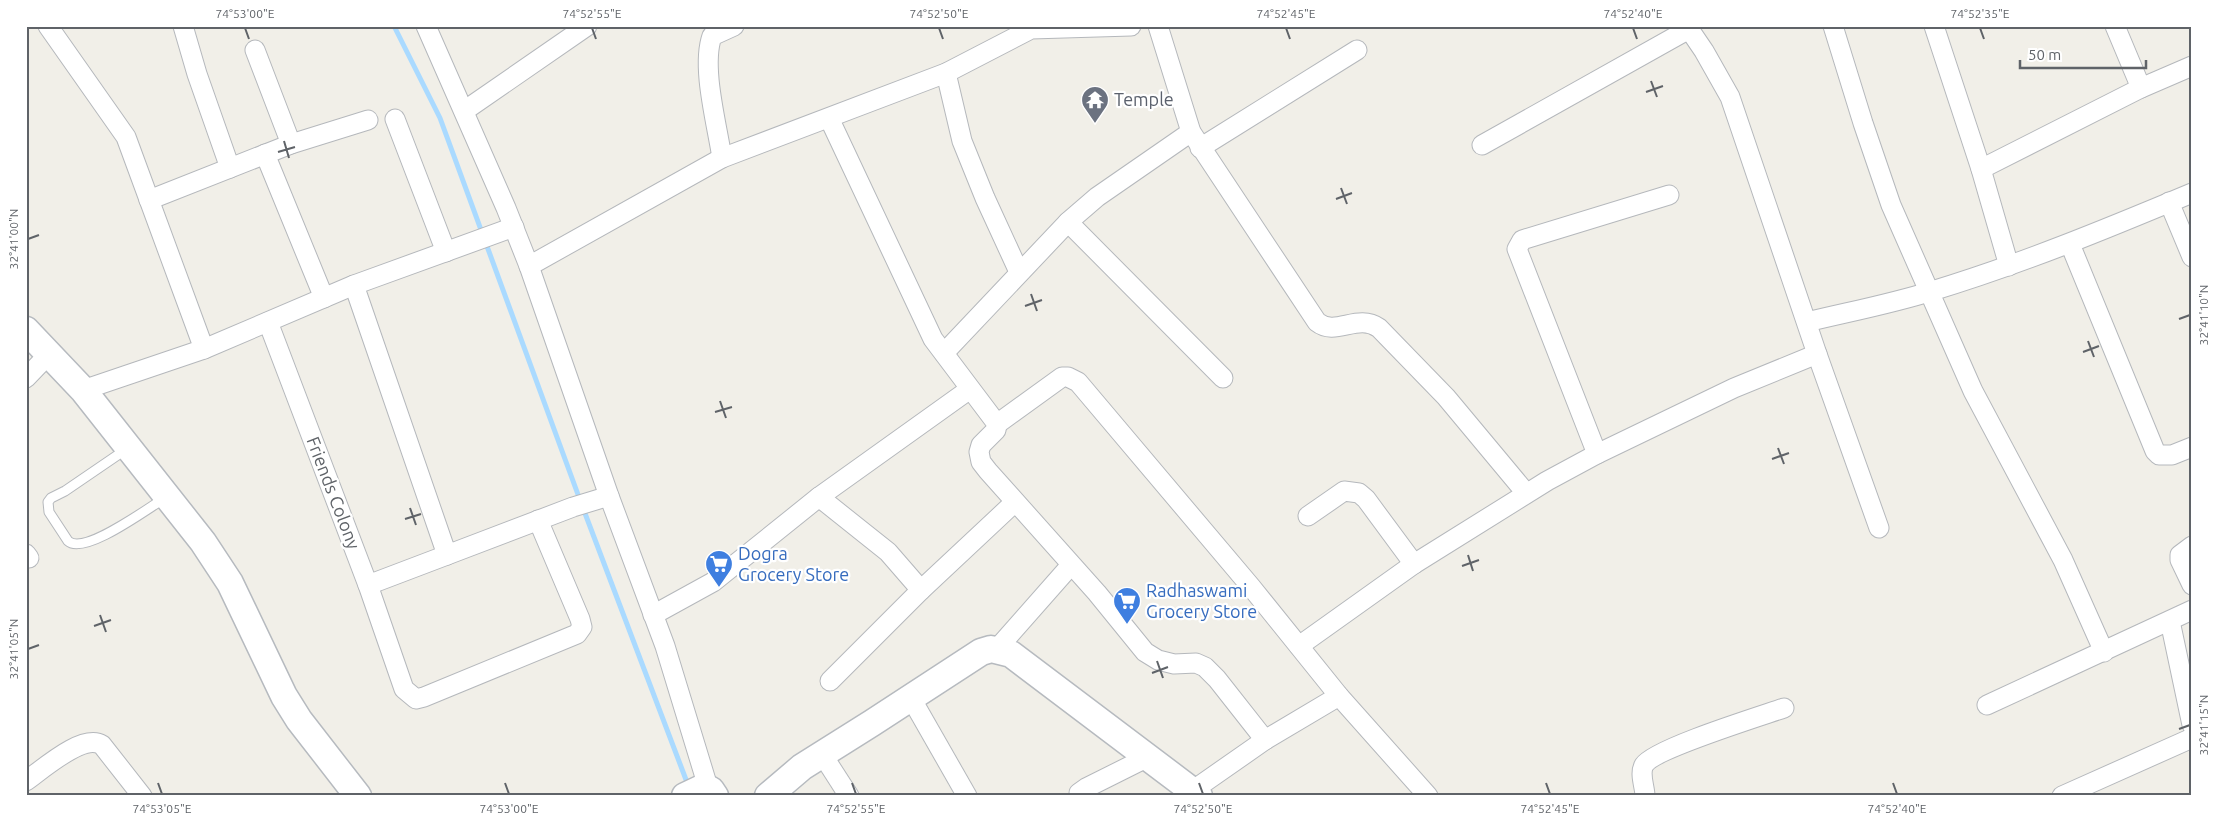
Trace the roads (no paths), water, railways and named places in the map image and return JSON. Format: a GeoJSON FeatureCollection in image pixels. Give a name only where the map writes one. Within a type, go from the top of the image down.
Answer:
{"type":"FeatureCollection","features":[{"type":"Feature","properties":{"kind":"main road"},"geometry":{"type":"LineString","coordinates":[[26,330],[50,353],[83,390],[204,542],[230,582],[284,696],[299,720],[358,796]]}},
{"type":"Feature","properties":{"kind":"main road"},"geometry":{"type":"LineString","coordinates":[[768,796],[802,767],[981,652],[996,650],[1011,654],[1196,793]]}},
{"type":"Feature","properties":{"kind":"street"},"geometry":{"type":"LineString","coordinates":[[48,26],[126,137],[204,350]]}},
{"type":"Feature","properties":{"kind":"street"},"geometry":{"type":"LineString","coordinates":[[183,26],[197,74],[230,168]]}},
{"type":"Feature","properties":{"kind":"street"},"geometry":{"type":"LineString","coordinates":[[426,26],[514,227],[529,266],[609,496],[654,615],[702,791]]}},
{"type":"Feature","properties":{"kind":"street"},"geometry":{"type":"LineString","coordinates":[[464,111],[587,26]]}},
{"type":"Feature","properties":{"kind":"street"},"geometry":{"type":"LineString","coordinates":[[722,158],[707,63],[712,36],[734,26]]}},
{"type":"Feature","properties":{"kind":"street"},"geometry":{"type":"LineString","coordinates":[[529,266],[722,158],[946,73],[1031,27],[1131,26]]}},
{"type":"Feature","properties":{"kind":"street"},"geometry":{"type":"LineString","coordinates":[[1158,26],[1191,132],[1317,322],[1327,328],[1362,321],[1371,323],[1379,328],[1446,397],[1526,493]]}},
{"type":"Feature","properties":{"kind":"street"},"geometry":{"type":"LineString","coordinates":[[1833,26],[1891,205],[1973,391],[2063,560],[2104,652]]}},
{"type":"Feature","properties":{"kind":"street"},"geometry":{"type":"LineString","coordinates":[[1934,26],[1981,169],[2009,266]]}},
{"type":"Feature","properties":{"kind":"street"},"geometry":{"type":"LineString","coordinates":[[2115,26],[2141,88]]}},
{"type":"Feature","properties":{"kind":"street"},"geometry":{"type":"LineString","coordinates":[[1482,145],[1688,27],[1730,97],[1817,354],[1879,528]]}},
{"type":"Feature","properties":{"kind":"street"},"geometry":{"type":"LineString","coordinates":[[255,50],[291,144]]}},
{"type":"Feature","properties":{"kind":"street"},"geometry":{"type":"LineString","coordinates":[[1200,148],[1357,50]]}},
{"type":"Feature","properties":{"kind":"street"},"geometry":{"type":"LineString","coordinates":[[1981,169],[2141,88],[2192,66]]}},
{"type":"Feature","properties":{"kind":"street"},"geometry":{"type":"LineString","coordinates":[[946,73],[962,141],[985,198],[1019,272]]}},
{"type":"Feature","properties":{"kind":"street"},"geometry":{"type":"LineString","coordinates":[[829,118],[934,339],[970,389],[993,415],[997,424],[996,430],[981,444],[979,452],[981,462],[1145,652],[1158,660],[1174,664],[1196,663],[1205,667],[1264,740]]}},
{"type":"Feature","properties":{"kind":"street"},"geometry":{"type":"LineString","coordinates":[[395,119],[446,252]]}},
{"type":"Feature","properties":{"kind":"street"},"geometry":{"type":"LineString","coordinates":[[149,200],[291,144],[368,120]]}},
{"type":"Feature","properties":{"kind":"street"},"geometry":{"type":"LineString","coordinates":[[944,353],[1019,272],[1068,222],[1097,196],[1191,132]]}},
{"type":"Feature","properties":{"kind":"street"},"geometry":{"type":"LineString","coordinates":[[265,154],[324,298]]}},
{"type":"Feature","properties":{"kind":"street"},"geometry":{"type":"LineString","coordinates":[[1807,322],[1930,292],[2009,266],[2070,244],[2192,193]]}},
{"type":"Feature","properties":{"kind":"street"},"geometry":{"type":"LineString","coordinates":[[1597,454],[1517,249],[1522,240],[1669,195]]}},
{"type":"Feature","properties":{"kind":"street"},"geometry":{"type":"LineString","coordinates":[[2169,202],[2192,257]]}},
{"type":"Feature","properties":{"kind":"street"},"geometry":{"type":"LineString","coordinates":[[1068,222],[1223,378]]}},
{"type":"Feature","properties":{"kind":"street"},"geometry":{"type":"LineString","coordinates":[[83,390],[204,350],[354,285],[514,227]]}},
{"type":"Feature","properties":{"kind":"street"},"geometry":{"type":"LineString","coordinates":[[2070,244],[2155,451],[2159,456],[2165,456],[2192,447]]}},
{"type":"Feature","properties":{"kind":"street"},"geometry":{"type":"LineString","coordinates":[[354,285],[447,555]]}},
{"type":"Feature","properties":{"kind":"street","name":"Friends Colony"},"geometry":{"type":"LineString","coordinates":[[268,322],[368,585],[404,689],[416,699],[577,634],[582,627],[538,520]]}},
{"type":"Feature","properties":{"kind":"street"},"geometry":{"type":"LineString","coordinates":[[26,378],[50,353]]}},
{"type":"Feature","properties":{"kind":"street"},"geometry":{"type":"LineString","coordinates":[[1299,646],[1414,564],[1526,493],[1597,454],[1734,388],[1817,354]]}},
{"type":"Feature","properties":{"kind":"street"},"geometry":{"type":"LineString","coordinates":[[997,424],[1062,377],[1068,377],[1078,382],[1252,588],[1339,696],[1428,796]]}},
{"type":"Feature","properties":{"kind":"street"},"geometry":{"type":"LineString","coordinates":[[654,615],[713,582],[819,497],[970,389]]}},
{"type":"Feature","properties":{"kind":"street"},"geometry":{"type":"LineString","coordinates":[[1308,516],[1344,491],[1359,493],[1366,499],[1414,564]]}},
{"type":"Feature","properties":{"kind":"street"},"geometry":{"type":"LineString","coordinates":[[368,585],[538,520],[609,496]]}},
{"type":"Feature","properties":{"kind":"street"},"geometry":{"type":"LineString","coordinates":[[819,497],[888,552],[921,590]]}},
{"type":"Feature","properties":{"kind":"street"},"geometry":{"type":"LineString","coordinates":[[830,681],[921,590],[1015,502]]}},
{"type":"Feature","properties":{"kind":"street"},"geometry":{"type":"LineString","coordinates":[[2192,546],[2185,549],[2180,555],[2180,560],[2192,585]]}},
{"type":"Feature","properties":{"kind":"street"},"geometry":{"type":"LineString","coordinates":[[996,650],[1071,564]]}},
{"type":"Feature","properties":{"kind":"street"},"geometry":{"type":"LineString","coordinates":[[1987,705],[2192,610]]}},
{"type":"Feature","properties":{"kind":"street"},"geometry":{"type":"LineString","coordinates":[[2170,621],[2192,725]]}},
{"type":"Feature","properties":{"kind":"street"},"geometry":{"type":"LineString","coordinates":[[1196,793],[1264,740],[1339,696]]}},
{"type":"Feature","properties":{"kind":"street"},"geometry":{"type":"LineString","coordinates":[[911,698],[967,796]]}},
{"type":"Feature","properties":{"kind":"street"},"geometry":{"type":"LineString","coordinates":[[1645,796],[1642,777],[1644,765],[1653,757],[1784,708]]}},
{"type":"Feature","properties":{"kind":"street"},"geometry":{"type":"LineString","coordinates":[[2062,796],[2192,738]]}},
{"type":"Feature","properties":{"kind":"street"},"geometry":{"type":"LineString","coordinates":[[26,781],[80,744],[93,741],[102,744],[142,796]]}},
{"type":"Feature","properties":{"kind":"street"},"geometry":{"type":"LineString","coordinates":[[822,754],[850,796]]}},
{"type":"Feature","properties":{"kind":"street"},"geometry":{"type":"LineString","coordinates":[[1079,796],[1079,793],[1086,788],[1148,757]]}},
{"type":"Feature","properties":{"kind":"lane"},"geometry":{"type":"LineString","coordinates":[[129,448],[65,491],[51,498],[48,502],[49,512],[68,541],[71,544],[77,544],[104,536],[167,497]]}},
{"type":"Feature","properties":{"kind":"waterway"},"geometry":{"type":"LineString","coordinates":[[394,26],[440,118],[580,500]]}},
{"type":"Feature","properties":{"kind":"waterway"},"geometry":{"type":"LineString","coordinates":[[583,508],[688,785]]}},
{"type":"Feature","properties":{"kind":"place","name":"Temple"},"geometry":{"type":"Point","coordinates":[1095,124]}},
{"type":"Feature","properties":{"kind":"place","name":"Dogra Grocery Store"},"geometry":{"type":"Point","coordinates":[719,588]}},
{"type":"Feature","properties":{"kind":"place","name":"Radhaswami Grocery Store"},"geometry":{"type":"Point","coordinates":[1127,625]}}]}
